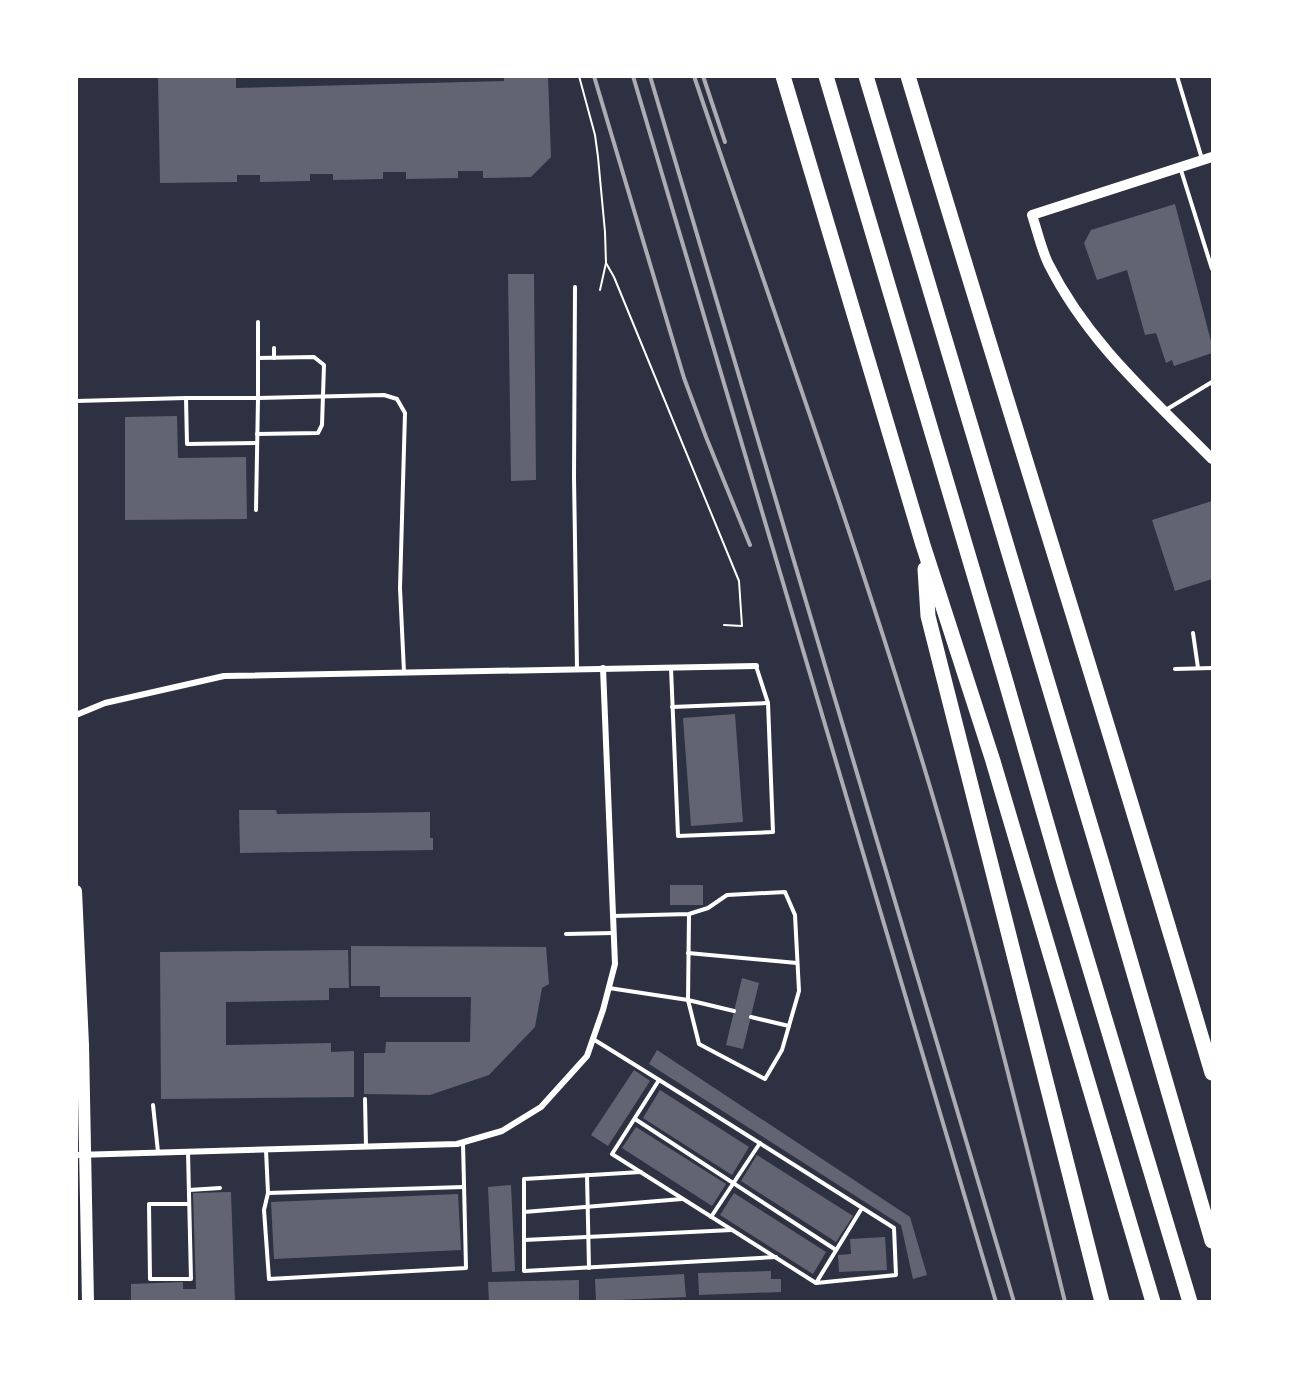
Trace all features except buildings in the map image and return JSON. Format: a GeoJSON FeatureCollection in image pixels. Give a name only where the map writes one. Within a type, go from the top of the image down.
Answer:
{"type":"FeatureCollection","features":[{"type":"Feature","properties":{"kind":"highway"},"geometry":{"type":"LineString","coordinates":[[783,76],[923,545],[993,761],[1153,1302]]}},
{"type":"Feature","properties":{"kind":"highway"},"geometry":{"type":"LineString","coordinates":[[826,76],[1190,1302]]}},
{"type":"Feature","properties":{"kind":"highway"},"geometry":{"type":"LineString","coordinates":[[866,76],[1103,867],[1212,1241]]}},
{"type":"Feature","properties":{"kind":"highway"},"geometry":{"type":"LineString","coordinates":[[908,76],[1002,387],[1133,805],[1212,1073]]}},
{"type":"Feature","properties":{"kind":"highway"},"geometry":{"type":"LineString","coordinates":[[923,545],[928,616],[1102,1302]]}},
{"type":"Feature","properties":{"kind":"main road"},"geometry":{"type":"LineString","coordinates":[[76,891],[81,1155],[88,1302]]}},
{"type":"Feature","properties":{"kind":"street"},"geometry":{"type":"LineString","coordinates":[[1207,158],[1032,215],[1047,260],[1080,317],[1105,350],[1212,459]]}},
{"type":"Feature","properties":{"kind":"street"},"geometry":{"type":"LineString","coordinates":[[76,715],[105,703],[224,676],[756,666]]}},
{"type":"Feature","properties":{"kind":"street"},"geometry":{"type":"LineString","coordinates":[[81,1155],[463,1143],[502,1131],[541,1107],[587,1056],[615,964],[603,668]]}},
{"type":"Feature","properties":{"kind":"lane"},"geometry":{"type":"LineString","coordinates":[[1177,76],[1207,158]]}},
{"type":"Feature","properties":{"kind":"lane"},"geometry":{"type":"LineString","coordinates":[[1180,167],[1212,269]]}},
{"type":"Feature","properties":{"kind":"lane"},"geometry":{"type":"LineString","coordinates":[[575,287],[574,477],[577,669]]}},
{"type":"Feature","properties":{"kind":"lane"},"geometry":{"type":"LineString","coordinates":[[256,510],[258,322]]}},
{"type":"Feature","properties":{"kind":"lane"},"geometry":{"type":"LineString","coordinates":[[274,348],[274,358]]}},
{"type":"Feature","properties":{"kind":"lane"},"geometry":{"type":"LineString","coordinates":[[257,434],[318,433],[322,425],[324,365],[314,357],[258,358]]}},
{"type":"Feature","properties":{"kind":"lane"},"geometry":{"type":"LineString","coordinates":[[1164,412],[1212,382]]}},
{"type":"Feature","properties":{"kind":"lane"},"geometry":{"type":"LineString","coordinates":[[76,401],[384,394],[397,399],[405,412],[400,588],[404,673]]}},
{"type":"Feature","properties":{"kind":"lane"},"geometry":{"type":"LineString","coordinates":[[186,398],[187,444],[257,443]]}},
{"type":"Feature","properties":{"kind":"lane"},"geometry":{"type":"LineString","coordinates":[[1193,633],[1198,668]]}},
{"type":"Feature","properties":{"kind":"lane"},"geometry":{"type":"LineString","coordinates":[[671,667],[678,836],[690,836],[773,832],[768,703],[756,666]]}},
{"type":"Feature","properties":{"kind":"lane"},"geometry":{"type":"LineString","coordinates":[[1175,669],[1212,668]]}},
{"type":"Feature","properties":{"kind":"lane"},"geometry":{"type":"LineString","coordinates":[[672,706],[768,703]]}},
{"type":"Feature","properties":{"kind":"lane"},"geometry":{"type":"LineString","coordinates":[[613,916],[689,914],[708,908],[727,896],[785,892],[795,915],[799,991],[782,1050],[765,1079],[699,1044],[688,1000],[689,914]]}},
{"type":"Feature","properties":{"kind":"lane"},"geometry":{"type":"LineString","coordinates":[[566,934],[614,933]]}},
{"type":"Feature","properties":{"kind":"lane"},"geometry":{"type":"LineString","coordinates":[[688,953],[797,963]]}},
{"type":"Feature","properties":{"kind":"lane"},"geometry":{"type":"LineString","coordinates":[[609,988],[688,1000],[734,1011]]}},
{"type":"Feature","properties":{"kind":"lane"},"geometry":{"type":"LineString","coordinates":[[751,1017],[789,1026]]}},
{"type":"Feature","properties":{"kind":"lane"},"geometry":{"type":"LineString","coordinates":[[593,1039],[659,1080],[760,1143],[894,1228],[896,1275],[816,1283],[612,1154],[659,1080]]}},
{"type":"Feature","properties":{"kind":"lane"},"geometry":{"type":"LineString","coordinates":[[365,1099],[366,1147]]}},
{"type":"Feature","properties":{"kind":"lane"},"geometry":{"type":"LineString","coordinates":[[153,1105],[158,1154]]}},
{"type":"Feature","properties":{"kind":"lane"},"geometry":{"type":"LineString","coordinates":[[635,1119],[836,1250]]}},
{"type":"Feature","properties":{"kind":"lane"},"geometry":{"type":"LineString","coordinates":[[266,1150],[268,1193],[264,1210],[269,1279],[466,1268],[463,1143]]}},
{"type":"Feature","properties":{"kind":"lane"},"geometry":{"type":"LineString","coordinates":[[711,1216],[760,1143]]}},
{"type":"Feature","properties":{"kind":"lane"},"geometry":{"type":"LineString","coordinates":[[188,1152],[191,1279],[150,1279],[149,1204],[189,1204]]}},
{"type":"Feature","properties":{"kind":"lane"},"geometry":{"type":"LineString","coordinates":[[641,1172],[524,1179],[524,1271],[776,1257]]}},
{"type":"Feature","properties":{"kind":"lane"},"geometry":{"type":"LineString","coordinates":[[587,1175],[589,1268]]}},
{"type":"Feature","properties":{"kind":"lane"},"geometry":{"type":"LineString","coordinates":[[268,1193],[464,1187]]}},
{"type":"Feature","properties":{"kind":"lane"},"geometry":{"type":"LineString","coordinates":[[189,1190],[220,1188]]}},
{"type":"Feature","properties":{"kind":"lane"},"geometry":{"type":"LineString","coordinates":[[524,1212],[683,1199]]}},
{"type":"Feature","properties":{"kind":"lane"},"geometry":{"type":"LineString","coordinates":[[816,1283],[862,1208]]}},
{"type":"Feature","properties":{"kind":"lane"},"geometry":{"type":"LineString","coordinates":[[524,1240],[732,1230]]}},
{"type":"Feature","properties":{"kind":"path"},"geometry":{"type":"LineString","coordinates":[[579,76],[595,135],[598,157],[606,263],[600,290]]}},
{"type":"Feature","properties":{"kind":"path"},"geometry":{"type":"LineString","coordinates":[[606,263],[614,277],[740,581],[742,626],[724,625]]}},
{"type":"Feature","properties":{"kind":"railway"},"geometry":{"type":"LineString","coordinates":[[594,76],[684,378],[750,545]]}},
{"type":"Feature","properties":{"kind":"railway"},"geometry":{"type":"LineString","coordinates":[[633,76],[996,1302]]}},
{"type":"Feature","properties":{"kind":"railway"},"geometry":{"type":"LineString","coordinates":[[650,76],[1014,1302]]}},
{"type":"Feature","properties":{"kind":"railway"},"geometry":{"type":"LineString","coordinates":[[694,76],[853,543],[926,773],[989,999],[1065,1302]]}},
{"type":"Feature","properties":{"kind":"railway"},"geometry":{"type":"LineString","coordinates":[[703,76],[725,142]]}}]}
